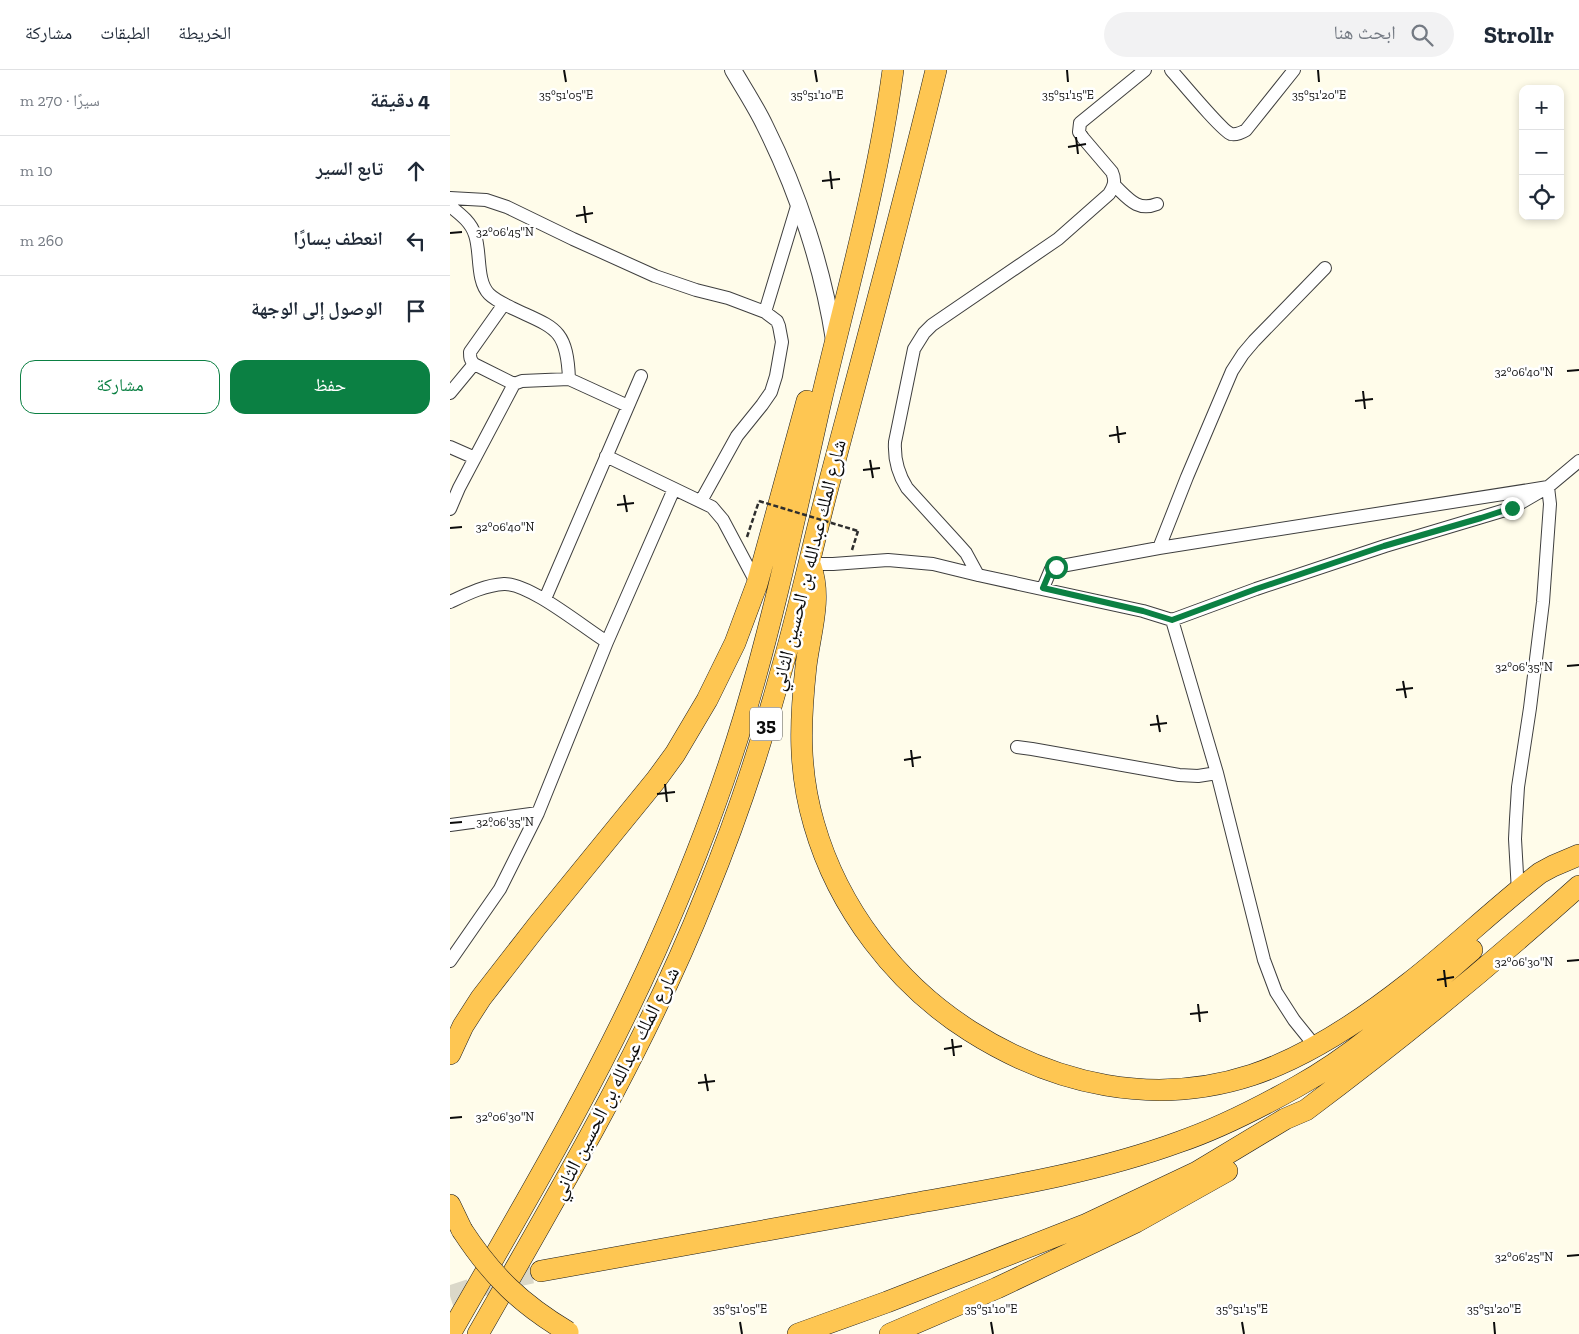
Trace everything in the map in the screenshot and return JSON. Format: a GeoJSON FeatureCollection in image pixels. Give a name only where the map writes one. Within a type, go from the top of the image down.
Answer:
{"type":"FeatureCollection","features":[{"type":"Feature","properties":{"kind":"highway","name":"شارع الملك عبدالله بن الحسين الثاني"},"geometry":{"type":"LineString","coordinates":[[450,1334],[603,1062],[656,950],[703,836],[758,670],[872,188],[893,70]]}},
{"type":"Feature","properties":{"kind":"highway","name":"شارع الملك عبدالله بن الحسين الثاني"},"geometry":{"type":"LineString","coordinates":[[478,1334],[608,1105],[647,1027],[684,948],[710,885],[747,785],[781,674],[808,561],[907,191],[936,70]]}},
{"type":"Feature","properties":{"kind":"highway"},"geometry":{"type":"LineString","coordinates":[[450,1054],[463,1026],[481,998],[537,926],[637,805],[675,754],[707,700],[735,643],[757,584],[808,397],[816,378],[832,354]]}},
{"type":"Feature","properties":{"kind":"highway"},"geometry":{"type":"LineString","coordinates":[[808,561],[814,578],[816,596],[806,667],[801,760],[808,803],[829,867],[846,900],[874,943],[904,977],[941,1010],[964,1027],[1012,1056],[1060,1075],[1110,1086],[1161,1090],[1231,1081],[1254,1074],[1315,1046],[1367,1014],[1407,985],[1540,873],[1579,855]]}},
{"type":"Feature","properties":{"kind":"highway"},"geometry":{"type":"LineString","coordinates":[[541,1272],[1031,1181],[1114,1162],[1178,1143],[1258,1108],[1300,1086],[1363,1043],[1399,1015],[1579,855]]}},
{"type":"Feature","properties":{"kind":"highway"},"geometry":{"type":"LineString","coordinates":[[798,1334],[938,1282],[1103,1217],[1196,1172],[1279,1123],[1306,1110],[1437,1009],[1579,886]]}},
{"type":"Feature","properties":{"kind":"highway"},"geometry":{"type":"LineString","coordinates":[[890,1334],[1031,1272],[1136,1222],[1209,1182],[1279,1138],[1292,1129],[1306,1110]]}},
{"type":"Feature","properties":{"kind":"highway"},"geometry":{"type":"LineString","coordinates":[[450,1205],[462,1230],[480,1257],[508,1288],[533,1310],[570,1333]]}},
{"type":"Feature","properties":{"kind":"street","name":"شارع الملك عبدالله بن الحسين الثاني"},"geometry":{"type":"LineString","coordinates":[[733,70],[765,125],[798,203],[824,287],[832,354]]}},
{"type":"Feature","properties":{"kind":"street"},"geometry":{"type":"LineString","coordinates":[[978,575],[966,553],[900,478],[894,455],[895,442],[914,349],[924,333],[932,325],[1058,239],[1110,194],[1115,177],[1079,132],[1080,123],[1145,70]]}},
{"type":"Feature","properties":{"kind":"street"},"geometry":{"type":"LineString","coordinates":[[1171,70],[1220,124],[1230,133],[1238,134],[1246,130],[1294,70]]}},
{"type":"Feature","properties":{"kind":"street"},"geometry":{"type":"LineString","coordinates":[[1114,185],[1137,205],[1151,207],[1157,204]]}},
{"type":"Feature","properties":{"kind":"street"},"geometry":{"type":"LineString","coordinates":[[450,198],[486,200],[507,206],[573,239],[655,276],[696,290],[728,298],[765,312],[776,321],[779,326],[782,342],[776,376],[770,392],[737,436],[701,501]]}},
{"type":"Feature","properties":{"kind":"street"},"geometry":{"type":"LineString","coordinates":[[765,312],[798,203]]}},
{"type":"Feature","properties":{"kind":"street"},"geometry":{"type":"LineString","coordinates":[[450,206],[465,219],[476,235],[484,289],[489,295],[504,304],[558,332],[565,345],[568,357],[569,379]]}},
{"type":"Feature","properties":{"kind":"street"},"geometry":{"type":"LineString","coordinates":[[1159,548],[1187,477],[1237,362],[1254,341],[1325,268]]}},
{"type":"Feature","properties":{"kind":"street"},"geometry":{"type":"LineString","coordinates":[[504,304],[470,352],[471,360],[474,364],[514,384]]}},
{"type":"Feature","properties":{"kind":"street"},"geometry":{"type":"LineString","coordinates":[[450,393],[474,364]]}},
{"type":"Feature","properties":{"kind":"street"},"geometry":{"type":"LineString","coordinates":[[545,599],[641,376]]}},
{"type":"Feature","properties":{"kind":"street"},"geometry":{"type":"LineString","coordinates":[[450,509],[474,458],[514,384],[522,381],[569,379],[628,406]]}},
{"type":"Feature","properties":{"kind":"street"},"geometry":{"type":"LineString","coordinates":[[450,446],[474,458]]}},
{"type":"Feature","properties":{"kind":"street"},"geometry":{"type":"LineString","coordinates":[[606,456],[712,507],[723,520],[757,584]]}},
{"type":"Feature","properties":{"kind":"street"},"geometry":{"type":"LineString","coordinates":[[808,561],[820,564],[833,564],[903,560],[948,567],[1143,611],[1172,620],[1256,589],[1384,546],[1512,508],[1548,488],[1579,461]]}},
{"type":"Feature","properties":{"kind":"street"},"geometry":{"type":"LineString","coordinates":[[1043,588],[1053,568],[1159,548],[1548,488]]}},
{"type":"Feature","properties":{"kind":"street"},"geometry":{"type":"LineString","coordinates":[[1518,892],[1515,839],[1518,787],[1543,602],[1550,504],[1548,488]]}},
{"type":"Feature","properties":{"kind":"street"},"geometry":{"type":"LineString","coordinates":[[450,961],[500,888],[538,813],[607,642],[674,489]]}},
{"type":"Feature","properties":{"kind":"street"},"geometry":{"type":"LineString","coordinates":[[450,602],[488,586],[507,584],[524,589],[545,599],[607,642]]}},
{"type":"Feature","properties":{"kind":"street"},"geometry":{"type":"LineString","coordinates":[[1172,620],[1217,773],[1264,960],[1276,992],[1294,1020],[1315,1046]]}},
{"type":"Feature","properties":{"kind":"street"},"geometry":{"type":"LineString","coordinates":[[1017,747],[1179,775],[1198,776],[1217,773]]}},
{"type":"Feature","properties":{"kind":"street"},"geometry":{"type":"LineString","coordinates":[[450,826],[538,813]]}},
{"type":"Feature","properties":{"kind":"path"},"geometry":{"type":"LineString","coordinates":[[751,526],[759,500],[858,530],[853,546]]}},
{"type":"Feature","properties":{"kind":"tunnel"},"geometry":{"type":"LineString","coordinates":[[450,1296],[500,1280],[541,1271]]}},
{"type":"Feature","properties":{"kind":"route"},"geometry":{"type":"LineString","coordinates":[[1056,567],[1051,569],[1043,588],[1143,611],[1172,620],[1256,589],[1384,546],[1512,508]]}}]}
